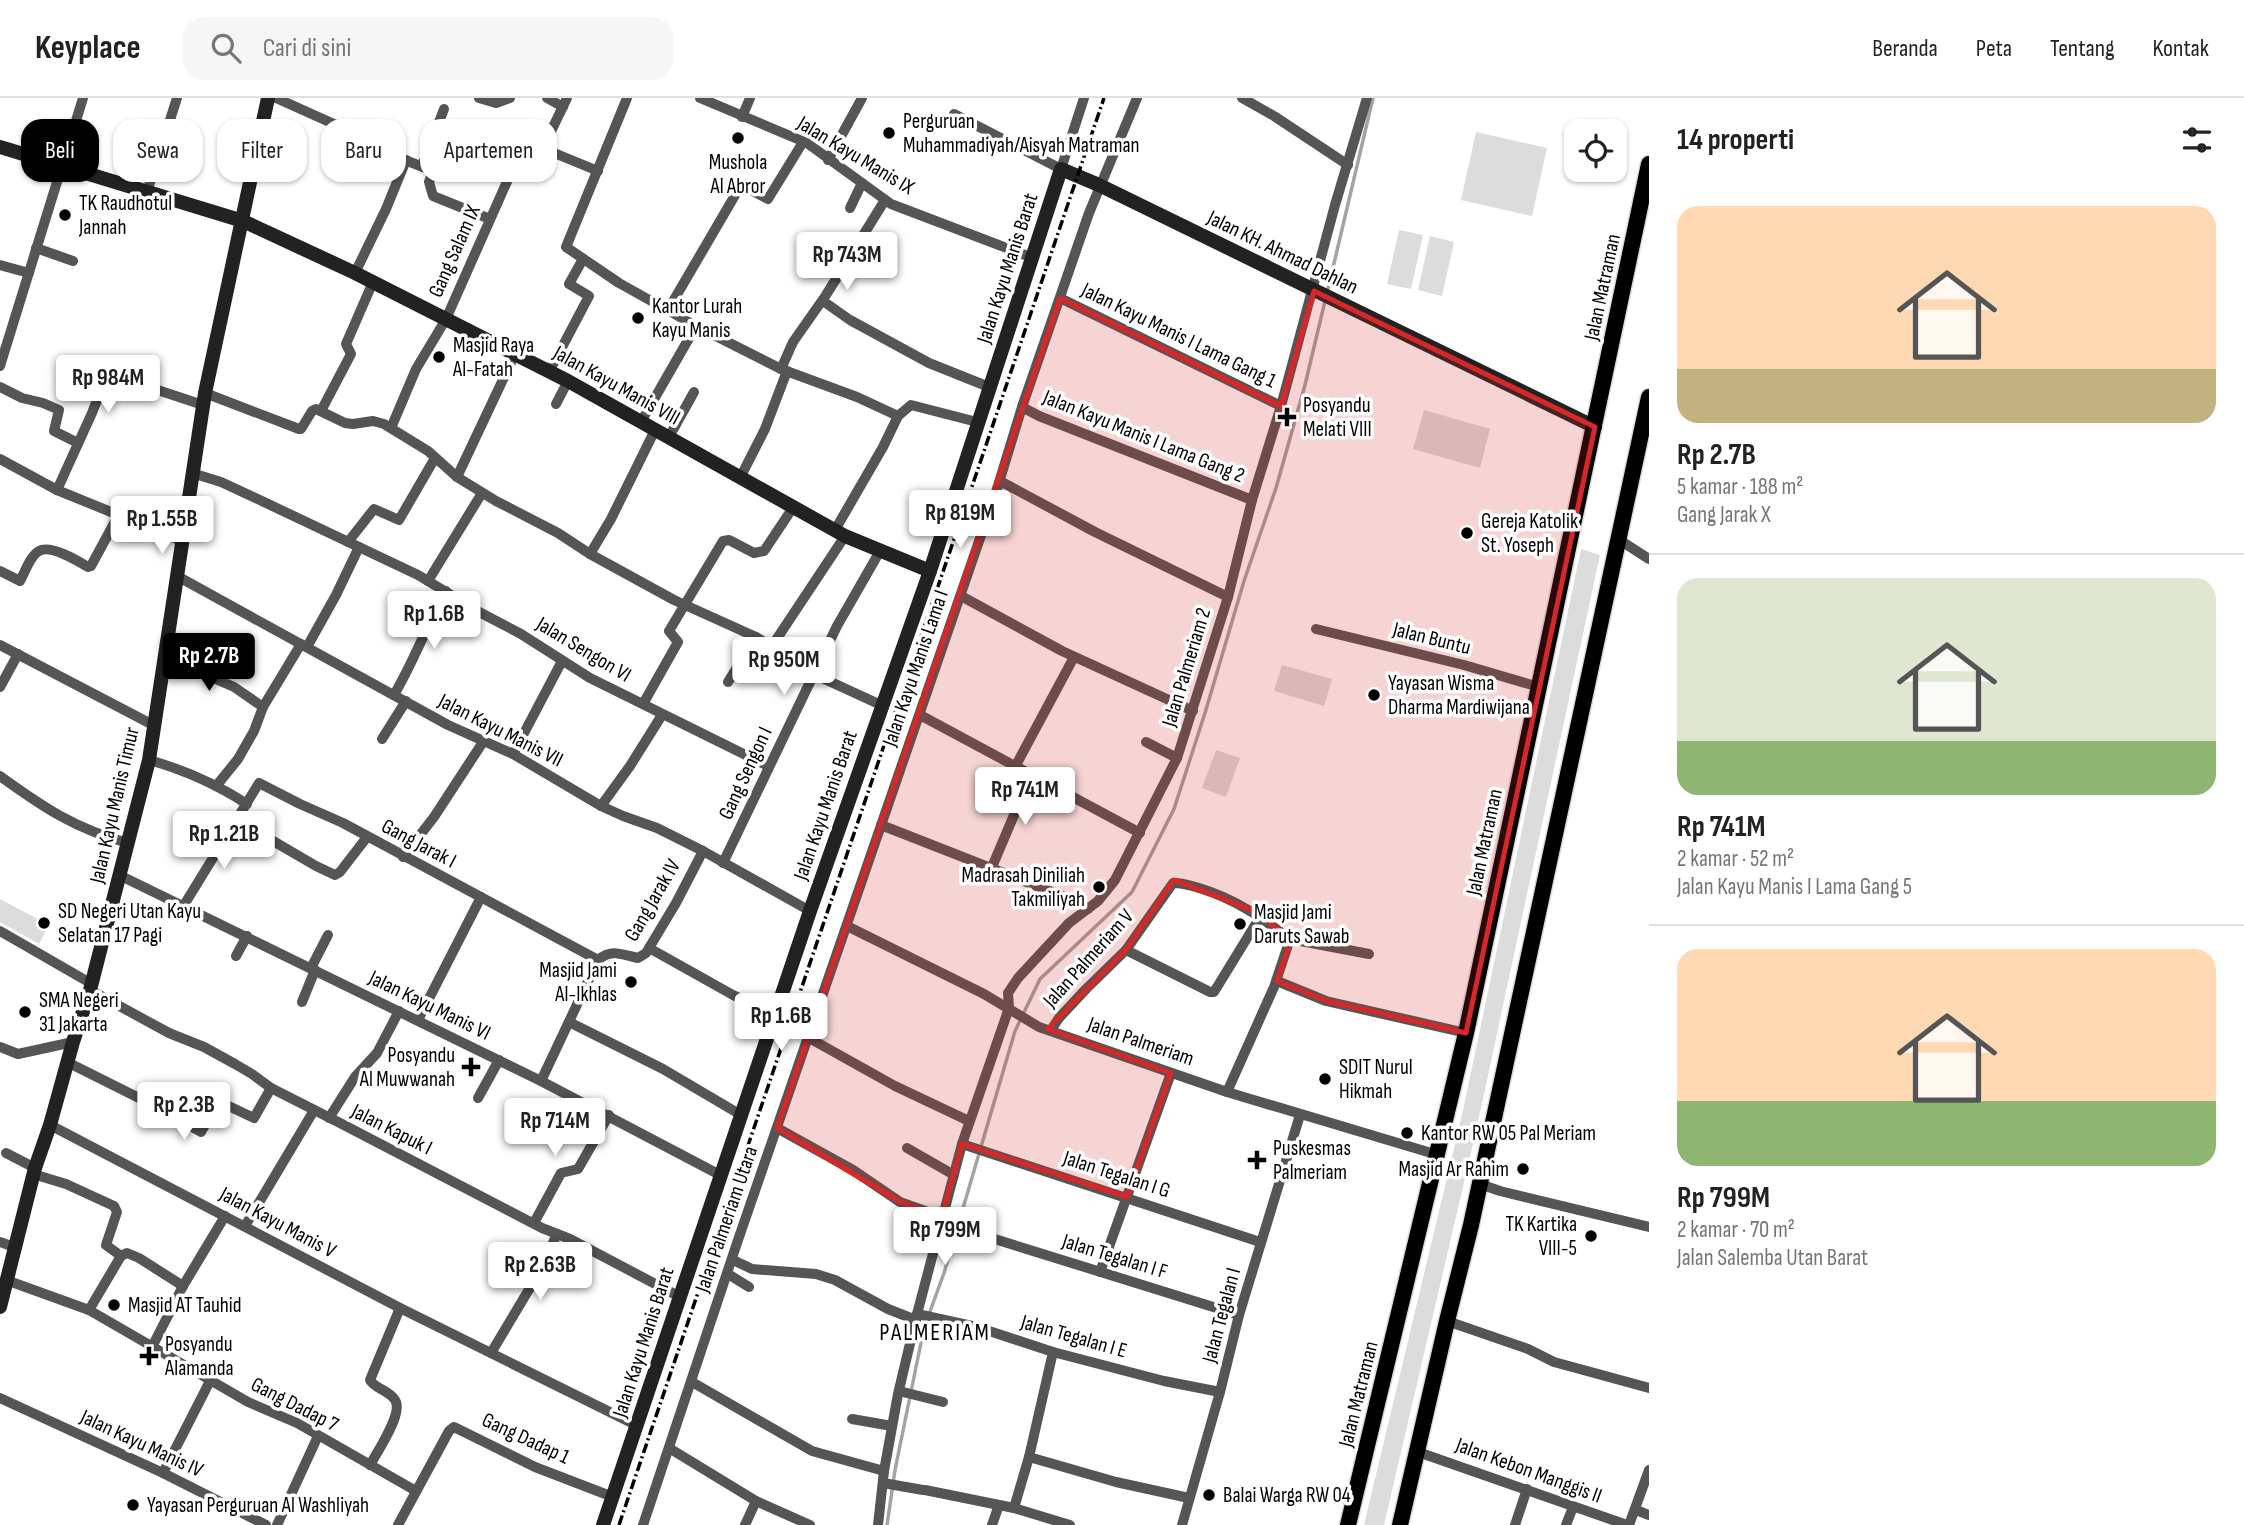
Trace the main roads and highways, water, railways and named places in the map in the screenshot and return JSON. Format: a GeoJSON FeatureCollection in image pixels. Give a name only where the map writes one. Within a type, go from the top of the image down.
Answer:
{"type":"FeatureCollection","features":[{"type":"Feature","properties":{"kind":"main road","name":"Jalan Matraman"},"geometry":{"type":"LineString","coordinates":[[1348,1525],[1466,1032],[1649,164]]}},
{"type":"Feature","properties":{"kind":"main road"},"geometry":{"type":"LineString","coordinates":[[1400,1525],[1480,1184],[1649,397]]}},
{"type":"Feature","properties":{"kind":"waterway"},"geometry":{"type":"LineString","coordinates":[[1327,293],[1373,98]]}},
{"type":"Feature","properties":{"kind":"waterway"},"geometry":{"type":"LineString","coordinates":[[887,1525],[895,1470],[924,1328],[944,1273],[1015,1031],[1040,979],[1132,892],[1174,809],[1244,581],[1276,488],[1325,301]]}},
{"type":"Feature","properties":{"kind":"railway"},"geometry":{"type":"LineString","coordinates":[[619,1525],[1104,98]]}},
{"type":"Feature","properties":{"kind":"place","name":"Perguruan Muhammadiyah/Aisyah Matraman"},"geometry":{"type":"Point","coordinates":[889,133]}},
{"type":"Feature","properties":{"kind":"place","name":"Mushola Al Abror"},"geometry":{"type":"Point","coordinates":[738,138]}},
{"type":"Feature","properties":{"kind":"place","name":"TK Raudhotul Jannah"},"geometry":{"type":"Point","coordinates":[65,215]}},
{"type":"Feature","properties":{"kind":"place","name":"Kantor Lurah Kayu Manis"},"geometry":{"type":"Point","coordinates":[638,318]}},
{"type":"Feature","properties":{"kind":"place","name":"Masjid Raya Al-Fatah"},"geometry":{"type":"Point","coordinates":[439,357]}},
{"type":"Feature","properties":{"kind":"place","name":"Posyandu Melati VIII"},"geometry":{"type":"Point","coordinates":[1287,417]}},
{"type":"Feature","properties":{"kind":"place","name":"Gereja Katolik St. Yoseph"},"geometry":{"type":"Point","coordinates":[1467,533]}},
{"type":"Feature","properties":{"kind":"place","name":"Yayasan Wisma Dharma Mardiwijana"},"geometry":{"type":"Point","coordinates":[1374,695]}},
{"type":"Feature","properties":{"kind":"place","name":"Madrasah Diniliah Takmiliyah"},"geometry":{"type":"Point","coordinates":[1099,887]}},
{"type":"Feature","properties":{"kind":"place","name":"SD Negeri Utan Kayu Selatan 17 Pagi"},"geometry":{"type":"Point","coordinates":[44,923]}},
{"type":"Feature","properties":{"kind":"place","name":"Masjid Jami Daruts Sawab"},"geometry":{"type":"Point","coordinates":[1240,924]}},
{"type":"Feature","properties":{"kind":"place","name":"Masjid Jami Al-Ikhlas"},"geometry":{"type":"Point","coordinates":[631,982]}},
{"type":"Feature","properties":{"kind":"place","name":"SMA Negeri 31 Jakarta"},"geometry":{"type":"Point","coordinates":[25,1012]}},
{"type":"Feature","properties":{"kind":"place","name":"Posyandu Al Muwwanah"},"geometry":{"type":"Point","coordinates":[471,1067]}},
{"type":"Feature","properties":{"kind":"place","name":"SDIT Nurul Hikmah"},"geometry":{"type":"Point","coordinates":[1325,1079]}},
{"type":"Feature","properties":{"kind":"place","name":"Kantor RW 05 Pal Meriam"},"geometry":{"type":"Point","coordinates":[1407,1133]}},
{"type":"Feature","properties":{"kind":"place","name":"Puskesmas Palmeriam"},"geometry":{"type":"Point","coordinates":[1257,1160]}},
{"type":"Feature","properties":{"kind":"place","name":"Masjid Ar Rahim"},"geometry":{"type":"Point","coordinates":[1523,1169]}},
{"type":"Feature","properties":{"kind":"place","name":"TK Kartika VIII-5"},"geometry":{"type":"Point","coordinates":[1591,1236]}},
{"type":"Feature","properties":{"kind":"place","name":"Masjid AT Tauhid"},"geometry":{"type":"Point","coordinates":[114,1305]}},
{"type":"Feature","properties":{"kind":"place","name":"Posyandu Alamanda"},"geometry":{"type":"Point","coordinates":[149,1356]}},
{"type":"Feature","properties":{"kind":"place","name":"Balai Warga RW 04"},"geometry":{"type":"Point","coordinates":[1209,1495]}},
{"type":"Feature","properties":{"kind":"place","name":"Yayasan Perguruan Al Washliyah"},"geometry":{"type":"Point","coordinates":[133,1505]}},
{"type":"Feature","properties":{"kind":"district","name":"PALMERIAM"},"geometry":{"type":"Point","coordinates":[935,1332]}}]}
